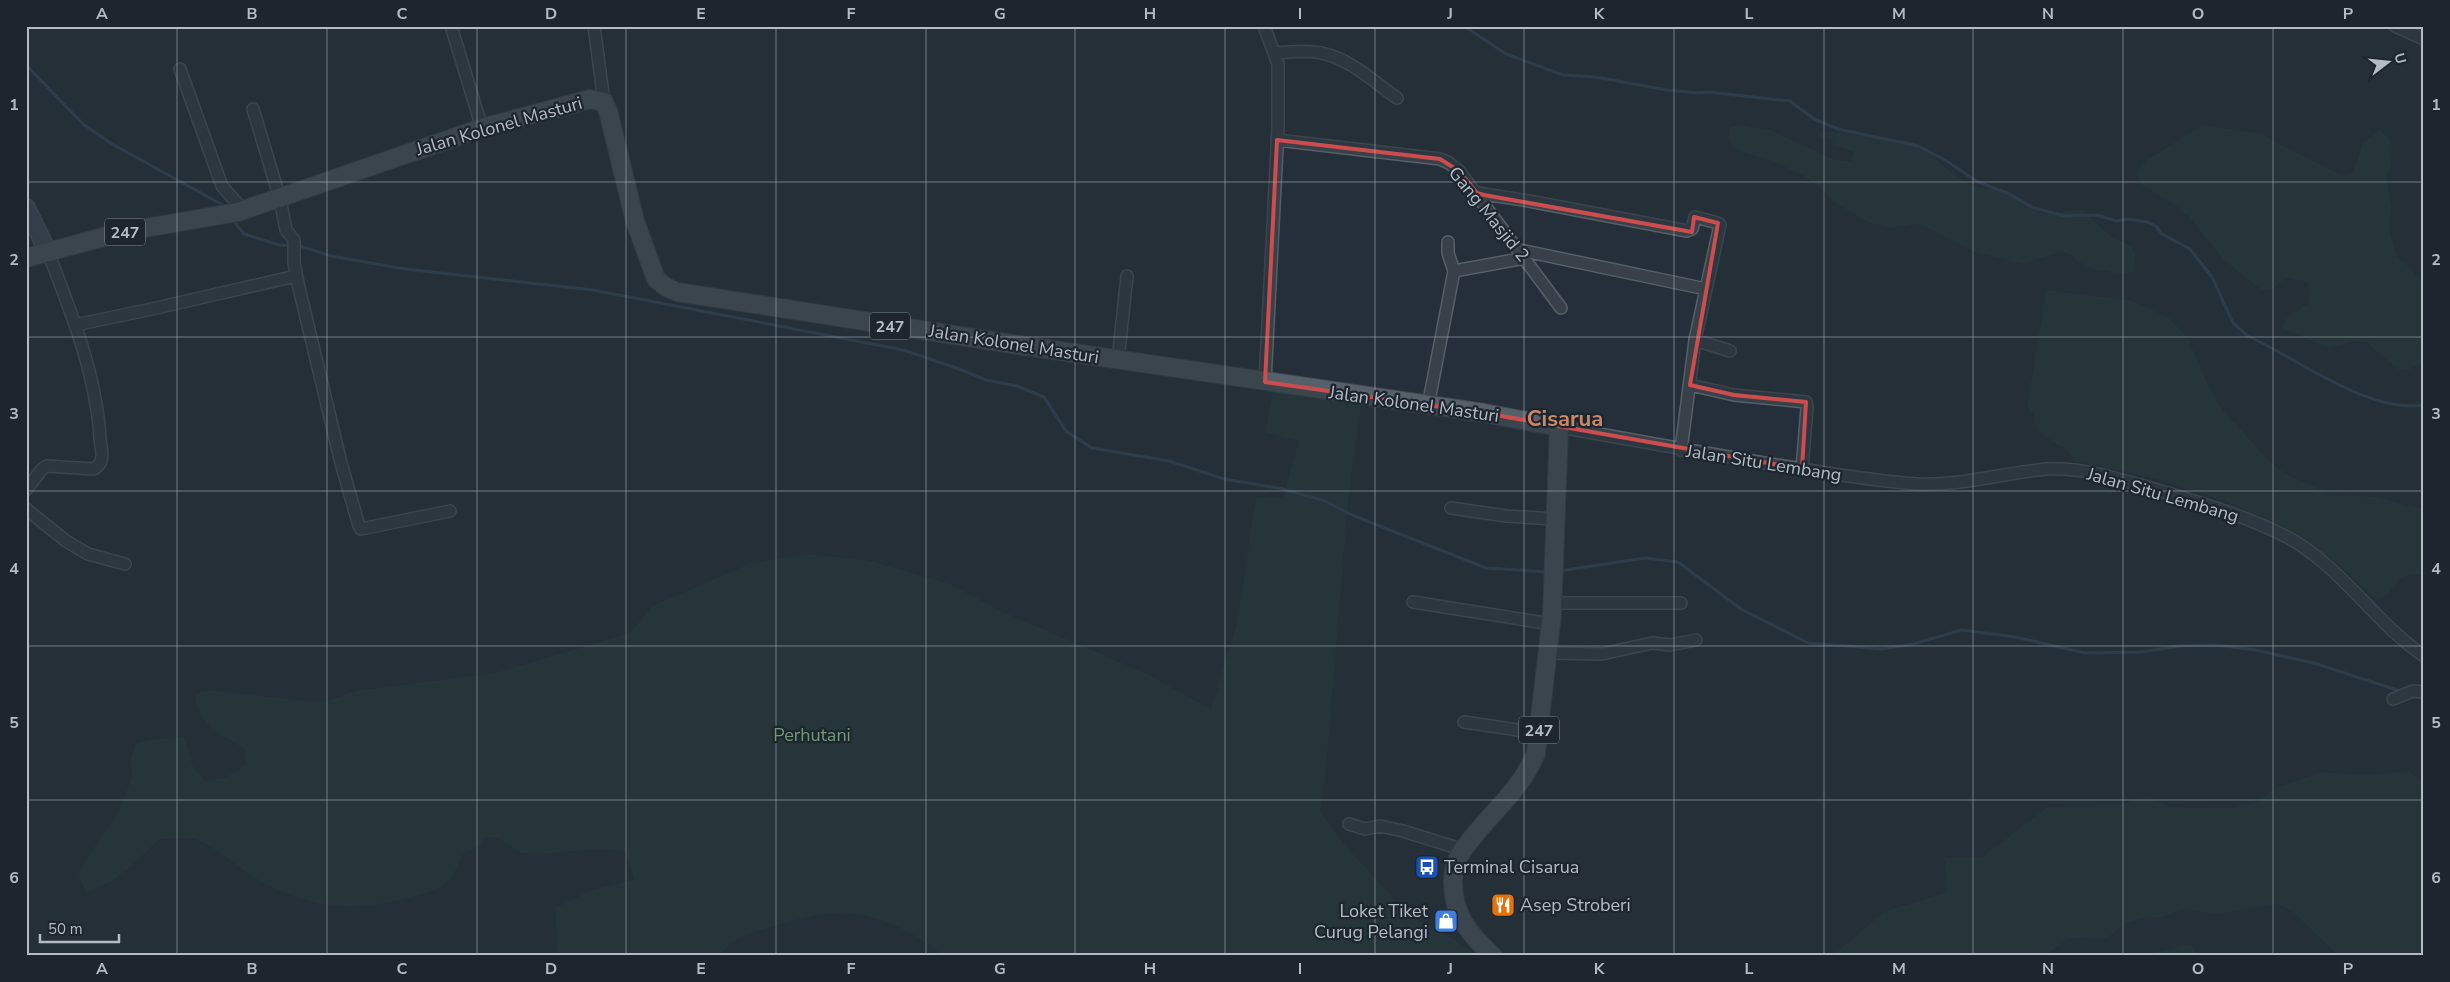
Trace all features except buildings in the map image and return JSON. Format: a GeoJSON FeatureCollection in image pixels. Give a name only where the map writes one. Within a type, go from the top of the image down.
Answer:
{"type":"FeatureCollection","features":[{"type":"Feature","properties":{"kind":"main road","name":"Jalan Kolonel Masturi"},"geometry":{"type":"LineString","coordinates":[[26,258],[122,232],[236,212],[280,199],[366,166],[482,128],[590,99],[604,102],[611,122],[635,221],[656,279],[666,287],[677,292],[756,306],[1484,413],[1558,427]]}},
{"type":"Feature","properties":{"kind":"main road","name":"247"},"geometry":{"type":"LineString","coordinates":[[1492,956],[1463,925],[1455,906],[1453,875],[1458,857],[1528,772],[1536,752],[1552,603],[1558,427]]}},
{"type":"Feature","properties":{"kind":"street"},"geometry":{"type":"LineString","coordinates":[[451,26],[482,128]]}},
{"type":"Feature","properties":{"kind":"street"},"geometry":{"type":"LineString","coordinates":[[594,26],[604,102]]}},
{"type":"Feature","properties":{"kind":"street"},"geometry":{"type":"LineString","coordinates":[[1264,26],[1278,64],[1277,140],[1265,382]]}},
{"type":"Feature","properties":{"kind":"street"},"geometry":{"type":"LineString","coordinates":[[2395,26],[2424,39]]}},
{"type":"Feature","properties":{"kind":"street"},"geometry":{"type":"LineString","coordinates":[[1275,52],[1319,52],[1328,54],[1350,64],[1398,98]]}},
{"type":"Feature","properties":{"kind":"street"},"geometry":{"type":"LineString","coordinates":[[180,69],[222,186],[236,212]]}},
{"type":"Feature","properties":{"kind":"street"},"geometry":{"type":"LineString","coordinates":[[253,109],[280,199],[286,230],[293,245],[296,276],[341,463],[360,528],[450,511]]}},
{"type":"Feature","properties":{"kind":"street","name":"Gang Masjid 2"},"geometry":{"type":"LineString","coordinates":[[1277,140],[1440,159],[1449,162],[1459,171],[1523,254],[1561,308]]}},
{"type":"Feature","properties":{"kind":"street"},"geometry":{"type":"LineString","coordinates":[[1476,193],[1529,201],[1687,231],[1692,229],[1695,217],[1720,225],[1695,340],[1681,450]]}},
{"type":"Feature","properties":{"kind":"street"},"geometry":{"type":"LineString","coordinates":[[26,207],[48,252],[75,324],[93,391],[100,432],[101,463],[94,469],[47,466],[42,469],[26,490]]}},
{"type":"Feature","properties":{"kind":"street"},"geometry":{"type":"LineString","coordinates":[[1428,406],[1454,271],[1448,242]]}},
{"type":"Feature","properties":{"kind":"street"},"geometry":{"type":"LineString","coordinates":[[1454,271],[1523,254],[1706,289]]}},
{"type":"Feature","properties":{"kind":"street"},"geometry":{"type":"LineString","coordinates":[[75,324],[152,309],[296,276]]}},
{"type":"Feature","properties":{"kind":"street"},"geometry":{"type":"LineString","coordinates":[[1118,360],[1127,276]]}},
{"type":"Feature","properties":{"kind":"street"},"geometry":{"type":"LineString","coordinates":[[1695,340],[1730,351]]}},
{"type":"Feature","properties":{"kind":"street"},"geometry":{"type":"LineString","coordinates":[[1690,385],[1734,395],[1806,402],[1808,408],[1802,469]]}},
{"type":"Feature","properties":{"kind":"street","name":"Jalan Situ Lembang"},"geometry":{"type":"LineString","coordinates":[[1558,427],[1681,450],[1862,478],[1934,484],[2065,469],[2107,476],[2225,510],[2288,538],[2312,553],[2347,584],[2400,638],[2424,656]]}},
{"type":"Feature","properties":{"kind":"street"},"geometry":{"type":"LineString","coordinates":[[1451,508],[1506,516],[1554,519]]}},
{"type":"Feature","properties":{"kind":"street"},"geometry":{"type":"LineString","coordinates":[[26,509],[66,541],[88,554],[124,564]]}},
{"type":"Feature","properties":{"kind":"street"},"geometry":{"type":"LineString","coordinates":[[1413,602],[1550,624]]}},
{"type":"Feature","properties":{"kind":"street"},"geometry":{"type":"LineString","coordinates":[[1552,603],[1680,603]]}},
{"type":"Feature","properties":{"kind":"street"},"geometry":{"type":"LineString","coordinates":[[1548,653],[1602,654],[1652,643],[1670,645],[1696,640]]}},
{"type":"Feature","properties":{"kind":"street"},"geometry":{"type":"LineString","coordinates":[[2393,699],[2413,691],[2424,692]]}},
{"type":"Feature","properties":{"kind":"street"},"geometry":{"type":"LineString","coordinates":[[1464,722],[1538,732]]}},
{"type":"Feature","properties":{"kind":"street"},"geometry":{"type":"LineString","coordinates":[[1350,824],[1370,830],[1380,826],[1464,850]]}},
{"type":"Feature","properties":{"kind":"highlighted area"},"geometry":{"type":"Polygon","coordinates":[[[1277,140],[1440,159],[1459,171],[1477,193],[1484,195],[1692,232],[1694,217],[1718,223],[1690,385],[1734,395],[1806,402],[1802,469],[1484,413],[1265,382],[1277,140]]]}},
{"type":"Feature","properties":{"kind":"green space"},"geometry":{"type":"Polygon","coordinates":[[[1739,125],[1770,130],[1835,160],[1851,161],[1854,152],[1832,145],[1833,140],[1817,136],[1822,131],[1890,138],[1916,144],[1926,148],[1945,168],[1973,185],[1981,188],[2004,190],[2039,212],[2083,211],[2108,234],[2133,249],[2136,262],[2134,272],[2125,274],[2096,270],[2079,262],[2066,252],[2056,253],[2023,264],[1975,252],[1924,226],[1915,224],[1890,228],[1868,222],[1834,202],[1821,188],[1804,176],[1768,159],[1741,152],[1732,146],[1729,137],[1730,127],[1739,125]]]}},
{"type":"Feature","properties":{"kind":"green space"},"geometry":{"type":"Polygon","coordinates":[[[2202,125],[2263,134],[2271,140],[2343,176],[2353,172],[2363,143],[2379,130],[2388,137],[2392,146],[2390,167],[2386,177],[2392,208],[2389,227],[2397,257],[2424,283],[2424,362],[2408,370],[2399,370],[2366,342],[2356,341],[2329,348],[2282,328],[2286,319],[2310,302],[2308,282],[2286,278],[2271,290],[2261,290],[2223,259],[2190,218],[2175,205],[2142,185],[2137,177],[2140,167],[2147,160],[2202,125]]]}},
{"type":"Feature","properties":{"kind":"green space"},"geometry":{"type":"Polygon","coordinates":[[[2046,290],[2129,300],[2168,317],[2188,338],[2218,404],[2270,462],[2286,474],[2331,494],[2375,497],[2424,509],[2424,576],[2408,575],[2402,578],[2377,601],[2333,560],[2305,541],[2243,509],[2177,485],[2076,462],[2068,451],[2037,431],[2034,415],[2027,407],[2046,290]]]}},
{"type":"Feature","properties":{"kind":"green space","name":"Perhutani"},"geometry":{"type":"Polygon","coordinates":[[[1273,389],[1361,404],[1348,502],[1326,771],[1320,811],[1343,843],[1409,915],[1457,941],[1477,956],[943,956],[923,941],[887,922],[850,913],[830,913],[749,934],[730,944],[719,956],[558,956],[555,908],[594,889],[634,880],[625,851],[597,849],[541,854],[521,853],[496,837],[486,837],[481,845],[463,854],[453,874],[443,886],[407,898],[370,905],[334,906],[317,903],[282,892],[247,873],[206,844],[188,838],[159,839],[126,870],[97,889],[86,892],[78,875],[87,858],[119,811],[132,777],[131,759],[135,744],[148,740],[184,737],[193,767],[205,781],[225,778],[246,765],[245,749],[220,734],[201,715],[195,696],[202,691],[218,691],[312,702],[330,700],[355,691],[495,673],[630,633],[653,606],[751,563],[805,554],[867,560],[950,584],[1003,612],[1143,672],[1211,709],[1237,623],[1256,498],[1283,497],[1299,441],[1266,433],[1273,389]]]}},
{"type":"Feature","properties":{"kind":"green space"},"geometry":{"type":"Polygon","coordinates":[[[2409,771],[2424,784],[2424,956],[2339,956],[2294,913],[2278,904],[2217,914],[2182,909],[2164,917],[2150,917],[2126,923],[2106,939],[2070,938],[2044,956],[1832,956],[1884,912],[1947,892],[1945,858],[1982,857],[2048,807],[2120,805],[2146,798],[2172,807],[2232,808],[2257,802],[2276,788],[2321,772],[2370,775],[2409,771]]]}},
{"type":"Feature","properties":{"kind":"green space"},"geometry":{"type":"Polygon","coordinates":[[[2191,944],[2195,953],[2186,956],[2141,956],[2191,944]]]}},
{"type":"Feature","properties":{"kind":"waterway"},"geometry":{"type":"LineString","coordinates":[[1464,26],[1506,54],[1563,75],[1596,77],[1666,90],[1708,92],[1790,101],[1814,119],[1838,129],[1918,146],[1945,160],[1978,182],[2007,193],[2034,208],[2065,216],[2097,215],[2116,221],[2126,219],[2147,222],[2156,226],[2162,234],[2190,249],[2212,277],[2233,323],[2248,336],[2357,393],[2403,406],[2424,405]]}},
{"type":"Feature","properties":{"kind":"waterway"},"geometry":{"type":"LineString","coordinates":[[26,65],[83,124],[112,144],[221,204],[224,208]]}},
{"type":"Feature","properties":{"kind":"waterway"},"geometry":{"type":"LineString","coordinates":[[232,219],[244,234],[279,245],[300,246],[331,256],[405,269],[593,290],[903,350],[986,380],[1017,386],[1044,397],[1066,431],[1092,448],[1169,461],[1224,479],[1283,489],[1325,501],[1352,515],[1486,568],[1548,572]]}},
{"type":"Feature","properties":{"kind":"waterway"},"geometry":{"type":"LineString","coordinates":[[1559,571],[1645,558],[1678,562],[1741,609],[1808,643],[1882,649],[1913,644],[1962,630],[2015,637],[2085,653],[2141,652],[2179,646],[2216,645],[2256,650],[2317,664],[2403,692]]}},
{"type":"Feature","properties":{"kind":"place","name":"Terminal Cisarua"},"geometry":{"type":"Point","coordinates":[1427,867]}},
{"type":"Feature","properties":{"kind":"place","name":"Asep Stroberi"},"geometry":{"type":"Point","coordinates":[1503,905]}},
{"type":"Feature","properties":{"kind":"place","name":"Loket Tiket Curug Pelangi"},"geometry":{"type":"Point","coordinates":[1446,921]}},
{"type":"Feature","properties":{"kind":"district","name":"Cisarua"},"geometry":{"type":"Point","coordinates":[1565,418]}}]}
